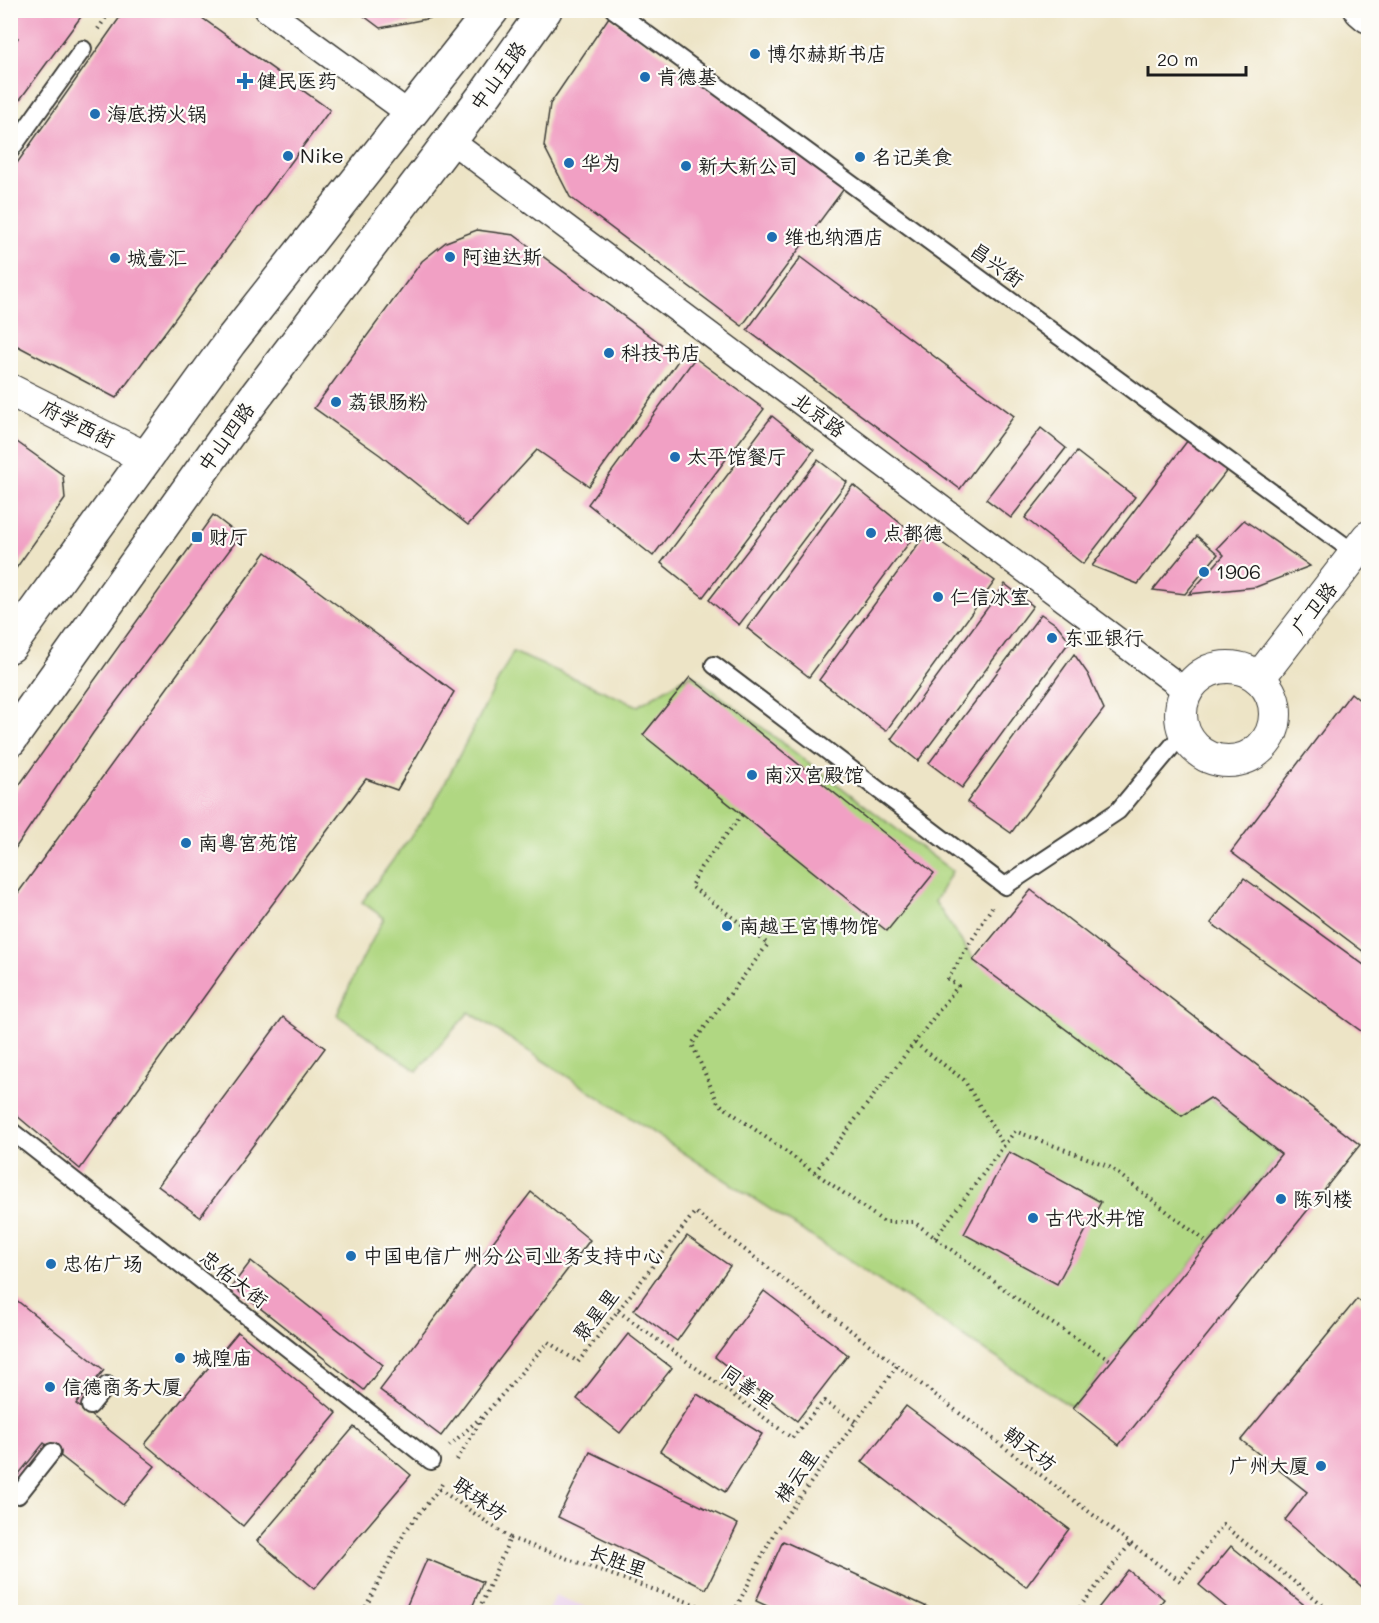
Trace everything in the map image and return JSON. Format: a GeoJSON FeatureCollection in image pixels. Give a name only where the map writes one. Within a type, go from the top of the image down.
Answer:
{"type":"FeatureCollection","features":[{"type":"Feature","properties":{"kind":"main road"},"geometry":{"type":"LineString","coordinates":[[10,646],[146,458],[324,220],[411,115],[492,10]]}},
{"type":"Feature","properties":{"kind":"main road","name":"中山五路"},"geometry":{"type":"LineString","coordinates":[[450,140],[545,10]]}},
{"type":"Feature","properties":{"kind":"main road"},"geometry":{"type":"LineString","coordinates":[[1361,10],[1368,16]]}},
{"type":"Feature","properties":{"kind":"main road","name":"中山四路"},"geometry":{"type":"LineString","coordinates":[[10,740],[237,422],[450,140]]}},
{"type":"Feature","properties":{"kind":"street"},"geometry":{"type":"LineString","coordinates":[[267,10],[411,115]]}},
{"type":"Feature","properties":{"kind":"street","name":"北京路"},"geometry":{"type":"LineString","coordinates":[[450,140],[1186,691]]}},
{"type":"Feature","properties":{"kind":"street","name":"府学西街"},"geometry":{"type":"LineString","coordinates":[[10,390],[146,458]]}},
{"type":"Feature","properties":{"kind":"street","name":"广卫路"},"geometry":{"type":"LineString","coordinates":[[1259,678],[1362,546]]}},
{"type":"Feature","properties":{"kind":"street"},"geometry":{"type":"LineString","coordinates":[[1220,667],[1248,670],[1269,689],[1274,703],[1275,717],[1272,730],[1255,753],[1243,759],[1214,760],[1197,749],[1184,732],[1180,718],[1181,704],[1186,691],[1206,671],[1220,667]]}},
{"type":"Feature","properties":{"kind":"lane","name":"昌兴街"},"geometry":{"type":"LineString","coordinates":[[614,10],[1362,546]]}},
{"type":"Feature","properties":{"kind":"lane"},"geometry":{"type":"LineString","coordinates":[[10,151],[83,49]]}},
{"type":"Feature","properties":{"kind":"lane"},"geometry":{"type":"LineString","coordinates":[[714,665],[1005,886],[1118,810],[1184,732]]}},
{"type":"Feature","properties":{"kind":"lane","name":"忠佑大街"},"geometry":{"type":"LineString","coordinates":[[10,1130],[431,1461]]}},
{"type":"Feature","properties":{"kind":"lane"},"geometry":{"type":"LineString","coordinates":[[90,1406],[107,1385]]}},
{"type":"Feature","properties":{"kind":"lane"},"geometry":{"type":"LineString","coordinates":[[10,1492],[18,1495],[52,1452]]}},
{"type":"Feature","properties":{"kind":"path"},"geometry":{"type":"LineString","coordinates":[[742,814],[701,867],[691,886],[768,944],[692,1044],[718,1103],[884,1222],[914,1222],[1039,1316],[1112,1362]]}},
{"type":"Feature","properties":{"kind":"path"},"geometry":{"type":"LineString","coordinates":[[815,1172],[958,986],[948,979],[1005,886]]}},
{"type":"Feature","properties":{"kind":"path"},"geometry":{"type":"LineString","coordinates":[[915,1043],[964,1080],[1004,1146]]}},
{"type":"Feature","properties":{"kind":"path"},"geometry":{"type":"LineString","coordinates":[[935,1238],[1015,1131],[1108,1166],[1208,1243]]}},
{"type":"Feature","properties":{"kind":"path","name":"聚星里"},"geometry":{"type":"LineString","coordinates":[[486,1413],[548,1342],[578,1362],[695,1212]]}},
{"type":"Feature","properties":{"kind":"path","name":"朝天坊"},"geometry":{"type":"LineString","coordinates":[[695,1212],[1180,1581],[1223,1525],[1332,1612]]}},
{"type":"Feature","properties":{"kind":"path","name":"同善里"},"geometry":{"type":"LineString","coordinates":[[618,1311],[792,1438],[824,1401],[855,1422]]}},
{"type":"Feature","properties":{"kind":"path","name":"梯云里"},"geometry":{"type":"LineString","coordinates":[[734,1612],[775,1531],[897,1366]]}},
{"type":"Feature","properties":{"kind":"path"},"geometry":{"type":"LineString","coordinates":[[431,1461],[486,1413]]}},
{"type":"Feature","properties":{"kind":"path","name":"联珠坊"},"geometry":{"type":"LineString","coordinates":[[451,1470],[486,1413]]}},
{"type":"Feature","properties":{"kind":"path","name":"联珠坊"},"geometry":{"type":"LineString","coordinates":[[445,1479],[439,1489],[510,1538],[478,1612]]}},
{"type":"Feature","properties":{"kind":"path"},"geometry":{"type":"LineString","coordinates":[[363,1612],[406,1530],[439,1489]]}},
{"type":"Feature","properties":{"kind":"path","name":"长胜里"},"geometry":{"type":"LineString","coordinates":[[510,1538],[716,1612]]}},
{"type":"Feature","properties":{"kind":"path"},"geometry":{"type":"LineString","coordinates":[[1076,1612],[1130,1544]]}},
{"type":"Feature","properties":{"kind":"shaded area"},"geometry":{"type":"Polygon","coordinates":[[[555,1595],[598,1612],[548,1612],[555,1595]]]}},
{"type":"Feature","properties":{"kind":"green space"},"geometry":{"type":"Polygon","coordinates":[[[513,652],[638,706],[691,674],[952,871],[935,902],[974,960],[1210,1098],[1281,1154],[1073,1408],[469,1012],[417,1071],[337,1015],[357,969],[384,918],[362,902],[433,806],[513,652]]]}},
{"type":"Feature","properties":{"kind":"building"},"geometry":{"type":"Polygon","coordinates":[[[10,10],[86,10],[10,113],[10,49],[18,38],[10,33],[10,10]]]}},
{"type":"Feature","properties":{"kind":"building","name":"城壹汇"},"geometry":{"type":"Polygon","coordinates":[[[125,10],[191,10],[330,110],[116,398],[10,342],[10,173],[125,10]]]}},
{"type":"Feature","properties":{"kind":"building"},"geometry":{"type":"Polygon","coordinates":[[[356,10],[441,10],[436,17],[380,28],[356,10]]]}},
{"type":"Feature","properties":{"kind":"building","name":"新大新公司"},"geometry":{"type":"Polygon","coordinates":[[[609,17],[846,186],[742,326],[570,197],[544,146],[550,104],[609,17]]]}},
{"type":"Feature","properties":{"kind":"building"},"geometry":{"type":"Polygon","coordinates":[[[477,230],[514,235],[680,358],[589,486],[537,450],[468,525],[380,455],[314,408],[422,261],[446,242],[477,230]]]}},
{"type":"Feature","properties":{"kind":"building"},"geometry":{"type":"Polygon","coordinates":[[[801,257],[1014,416],[960,489],[747,330],[801,257]]]}},
{"type":"Feature","properties":{"kind":"building","name":"太平馆餐厅"},"geometry":{"type":"Polygon","coordinates":[[[695,358],[764,409],[653,556],[588,504],[695,358]]]}},
{"type":"Feature","properties":{"kind":"building"},"geometry":{"type":"Polygon","coordinates":[[[772,416],[814,450],[703,597],[661,563],[772,416]]]}},
{"type":"Feature","properties":{"kind":"building"},"geometry":{"type":"Polygon","coordinates":[[[1041,428],[1066,448],[1011,518],[986,499],[1041,428]]]}},
{"type":"Feature","properties":{"kind":"building"},"geometry":{"type":"Polygon","coordinates":[[[10,437],[63,475],[65,499],[10,577],[10,437]]]}},
{"type":"Feature","properties":{"kind":"building"},"geometry":{"type":"Polygon","coordinates":[[[1188,440],[1229,468],[1138,584],[1092,566],[1188,440]]]}},
{"type":"Feature","properties":{"kind":"building"},"geometry":{"type":"Polygon","coordinates":[[[1077,452],[1135,497],[1083,564],[1025,518],[1077,452]]]}},
{"type":"Feature","properties":{"kind":"building"},"geometry":{"type":"Polygon","coordinates":[[[818,460],[847,482],[739,625],[709,600],[818,460]]]}},
{"type":"Feature","properties":{"kind":"building"},"geometry":{"type":"Polygon","coordinates":[[[853,485],[915,535],[809,677],[747,628],[853,485]]]}},
{"type":"Feature","properties":{"kind":"building"},"geometry":{"type":"Polygon","coordinates":[[[213,515],[240,536],[93,733],[10,856],[10,798],[213,515]]]}},
{"type":"Feature","properties":{"kind":"building"},"geometry":{"type":"Polygon","coordinates":[[[1244,520],[1310,566],[1256,587],[1189,594],[1224,555],[1217,548],[1244,520]]]}},
{"type":"Feature","properties":{"kind":"building"},"geometry":{"type":"Polygon","coordinates":[[[927,532],[995,581],[886,731],[819,680],[927,532]]]}},
{"type":"Feature","properties":{"kind":"building"},"geometry":{"type":"Polygon","coordinates":[[[1197,536],[1218,554],[1185,594],[1153,590],[1197,536]]]}},
{"type":"Feature","properties":{"kind":"building","name":"南粤宫苑馆"},"geometry":{"type":"Polygon","coordinates":[[[266,552],[454,692],[397,790],[366,779],[235,954],[80,1169],[10,1110],[10,904],[266,552]]]}},
{"type":"Feature","properties":{"kind":"building"},"geometry":{"type":"Polygon","coordinates":[[[1005,584],[1033,606],[918,761],[891,739],[1005,584]]]}},
{"type":"Feature","properties":{"kind":"building"},"geometry":{"type":"Polygon","coordinates":[[[1041,614],[1057,625],[1070,641],[962,788],[929,763],[1041,614]]]}},
{"type":"Feature","properties":{"kind":"building"},"geometry":{"type":"Polygon","coordinates":[[[1074,654],[1088,674],[1104,709],[1011,833],[967,802],[1074,654]]]}},
{"type":"Feature","properties":{"kind":"building","name":"南汉宫殿馆"},"geometry":{"type":"Polygon","coordinates":[[[690,677],[934,873],[887,931],[643,735],[690,677]]]}},
{"type":"Feature","properties":{"kind":"building"},"geometry":{"type":"Polygon","coordinates":[[[1351,693],[1368,707],[1368,955],[1231,852],[1351,693]]]}},
{"type":"Feature","properties":{"kind":"building"},"geometry":{"type":"Polygon","coordinates":[[[1244,878],[1368,968],[1368,1036],[1211,923],[1244,878]]]}},
{"type":"Feature","properties":{"kind":"building","name":"陈列楼"},"geometry":{"type":"Polygon","coordinates":[[[1031,890],[1360,1145],[1119,1445],[1073,1408],[1281,1154],[1210,1098],[1182,1116],[973,960],[1031,890]]]}},
{"type":"Feature","properties":{"kind":"building"},"geometry":{"type":"Polygon","coordinates":[[[283,1017],[325,1048],[200,1217],[158,1186],[283,1017]]]}},
{"type":"Feature","properties":{"kind":"building","name":"古代水井馆"},"geometry":{"type":"Polygon","coordinates":[[[1009,1152],[1101,1202],[1057,1284],[964,1234],[1009,1152]]]}},
{"type":"Feature","properties":{"kind":"building"},"geometry":{"type":"Polygon","coordinates":[[[531,1192],[590,1240],[441,1436],[380,1390],[531,1192]]]}},
{"type":"Feature","properties":{"kind":"building"},"geometry":{"type":"Polygon","coordinates":[[[687,1236],[730,1266],[677,1341],[634,1310],[687,1236]]]}},
{"type":"Feature","properties":{"kind":"building"},"geometry":{"type":"Polygon","coordinates":[[[251,1261],[383,1365],[364,1390],[232,1286],[251,1261]]]}},
{"type":"Feature","properties":{"kind":"building"},"geometry":{"type":"Polygon","coordinates":[[[764,1291],[848,1355],[797,1421],[715,1357],[764,1291]]]}},
{"type":"Feature","properties":{"kind":"building","name":"信德商务大厦"},"geometry":{"type":"Polygon","coordinates":[[[10,1295],[104,1370],[76,1404],[155,1466],[123,1505],[44,1443],[14,1480],[10,1479],[10,1295]]]}},
{"type":"Feature","properties":{"kind":"building","name":"广州大厦"},"geometry":{"type":"Polygon","coordinates":[[[1357,1299],[1368,1308],[1368,1592],[1285,1520],[1307,1492],[1241,1440],[1357,1299]]]}},
{"type":"Feature","properties":{"kind":"building","name":"城隍庙"},"geometry":{"type":"Polygon","coordinates":[[[238,1332],[337,1413],[243,1526],[145,1444],[238,1332]]]}},
{"type":"Feature","properties":{"kind":"building"},"geometry":{"type":"Polygon","coordinates":[[[628,1334],[672,1368],[620,1433],[577,1399],[628,1334]]]}},
{"type":"Feature","properties":{"kind":"building"},"geometry":{"type":"Polygon","coordinates":[[[697,1394],[762,1434],[725,1492],[660,1451],[697,1394]]]}},
{"type":"Feature","properties":{"kind":"building"},"geometry":{"type":"Polygon","coordinates":[[[906,1406],[1069,1529],[1026,1587],[862,1462],[906,1406]]]}},
{"type":"Feature","properties":{"kind":"building"},"geometry":{"type":"Polygon","coordinates":[[[354,1427],[411,1475],[314,1589],[257,1541],[354,1427]]]}},
{"type":"Feature","properties":{"kind":"building"},"geometry":{"type":"Polygon","coordinates":[[[590,1452],[738,1524],[706,1589],[558,1517],[590,1452]]]}},
{"type":"Feature","properties":{"kind":"building"},"geometry":{"type":"Polygon","coordinates":[[[783,1541],[938,1612],[780,1612],[756,1601],[783,1541]]]}},
{"type":"Feature","properties":{"kind":"building"},"geometry":{"type":"Polygon","coordinates":[[[1231,1546],[1313,1612],[1232,1612],[1199,1585],[1231,1546]]]}},
{"type":"Feature","properties":{"kind":"building"},"geometry":{"type":"Polygon","coordinates":[[[427,1559],[483,1582],[470,1612],[404,1612],[427,1559]]]}},
{"type":"Feature","properties":{"kind":"building"},"geometry":{"type":"Polygon","coordinates":[[[1128,1570],[1164,1599],[1154,1612],[1095,1612],[1128,1570]]]}},
{"type":"Feature","properties":{"kind":"place","name":"博尔赫斯书店"},"geometry":{"type":"Point","coordinates":[755,54]}},
{"type":"Feature","properties":{"kind":"place","name":"肯德基"},"geometry":{"type":"Point","coordinates":[645,77]}},
{"type":"Feature","properties":{"kind":"place","name":"健民医药"},"geometry":{"type":"Point","coordinates":[245,81]}},
{"type":"Feature","properties":{"kind":"place","name":"海底捞火锅"},"geometry":{"type":"Point","coordinates":[95,114]}},
{"type":"Feature","properties":{"kind":"place","name":"Nike"},"geometry":{"type":"Point","coordinates":[288,156]}},
{"type":"Feature","properties":{"kind":"place","name":"名记美食"},"geometry":{"type":"Point","coordinates":[860,157]}},
{"type":"Feature","properties":{"kind":"place","name":"华为"},"geometry":{"type":"Point","coordinates":[569,163]}},
{"type":"Feature","properties":{"kind":"place","name":"新大新公司"},"geometry":{"type":"Point","coordinates":[686,166]}},
{"type":"Feature","properties":{"kind":"place","name":"维也纳酒店"},"geometry":{"type":"Point","coordinates":[772,237]}},
{"type":"Feature","properties":{"kind":"place","name":"阿迪达斯"},"geometry":{"type":"Point","coordinates":[450,257]}},
{"type":"Feature","properties":{"kind":"place","name":"城壹汇"},"geometry":{"type":"Point","coordinates":[115,258]}},
{"type":"Feature","properties":{"kind":"place","name":"科技书店"},"geometry":{"type":"Point","coordinates":[609,353]}},
{"type":"Feature","properties":{"kind":"place","name":"荔银肠粉"},"geometry":{"type":"Point","coordinates":[336,402]}},
{"type":"Feature","properties":{"kind":"place","name":"太平馆餐厅"},"geometry":{"type":"Point","coordinates":[675,457]}},
{"type":"Feature","properties":{"kind":"place","name":"点都德"},"geometry":{"type":"Point","coordinates":[871,533]}},
{"type":"Feature","properties":{"kind":"place","name":"财厅"},"geometry":{"type":"Point","coordinates":[197,537]}},
{"type":"Feature","properties":{"kind":"place","name":"1906"},"geometry":{"type":"Point","coordinates":[1204,572]}},
{"type":"Feature","properties":{"kind":"place","name":"仁信冰室"},"geometry":{"type":"Point","coordinates":[938,597]}},
{"type":"Feature","properties":{"kind":"place","name":"东亚银行"},"geometry":{"type":"Point","coordinates":[1052,638]}},
{"type":"Feature","properties":{"kind":"place","name":"南汉宫殿馆"},"geometry":{"type":"Point","coordinates":[752,775]}},
{"type":"Feature","properties":{"kind":"place","name":"南粤宫苑馆"},"geometry":{"type":"Point","coordinates":[186,843]}},
{"type":"Feature","properties":{"kind":"place","name":"南越王宫博物馆"},"geometry":{"type":"Point","coordinates":[727,926]}},
{"type":"Feature","properties":{"kind":"place","name":"陈列楼"},"geometry":{"type":"Point","coordinates":[1281,1199]}},
{"type":"Feature","properties":{"kind":"place","name":"古代水井馆"},"geometry":{"type":"Point","coordinates":[1033,1218]}},
{"type":"Feature","properties":{"kind":"place","name":"中国电信广州分公司业务支持中心"},"geometry":{"type":"Point","coordinates":[351,1256]}},
{"type":"Feature","properties":{"kind":"place","name":"忠佑广场"},"geometry":{"type":"Point","coordinates":[51,1264]}},
{"type":"Feature","properties":{"kind":"place","name":"城隍庙"},"geometry":{"type":"Point","coordinates":[180,1358]}},
{"type":"Feature","properties":{"kind":"place","name":"信德商务大厦"},"geometry":{"type":"Point","coordinates":[50,1387]}},
{"type":"Feature","properties":{"kind":"place","name":"广州大厦"},"geometry":{"type":"Point","coordinates":[1321,1466]}}]}
